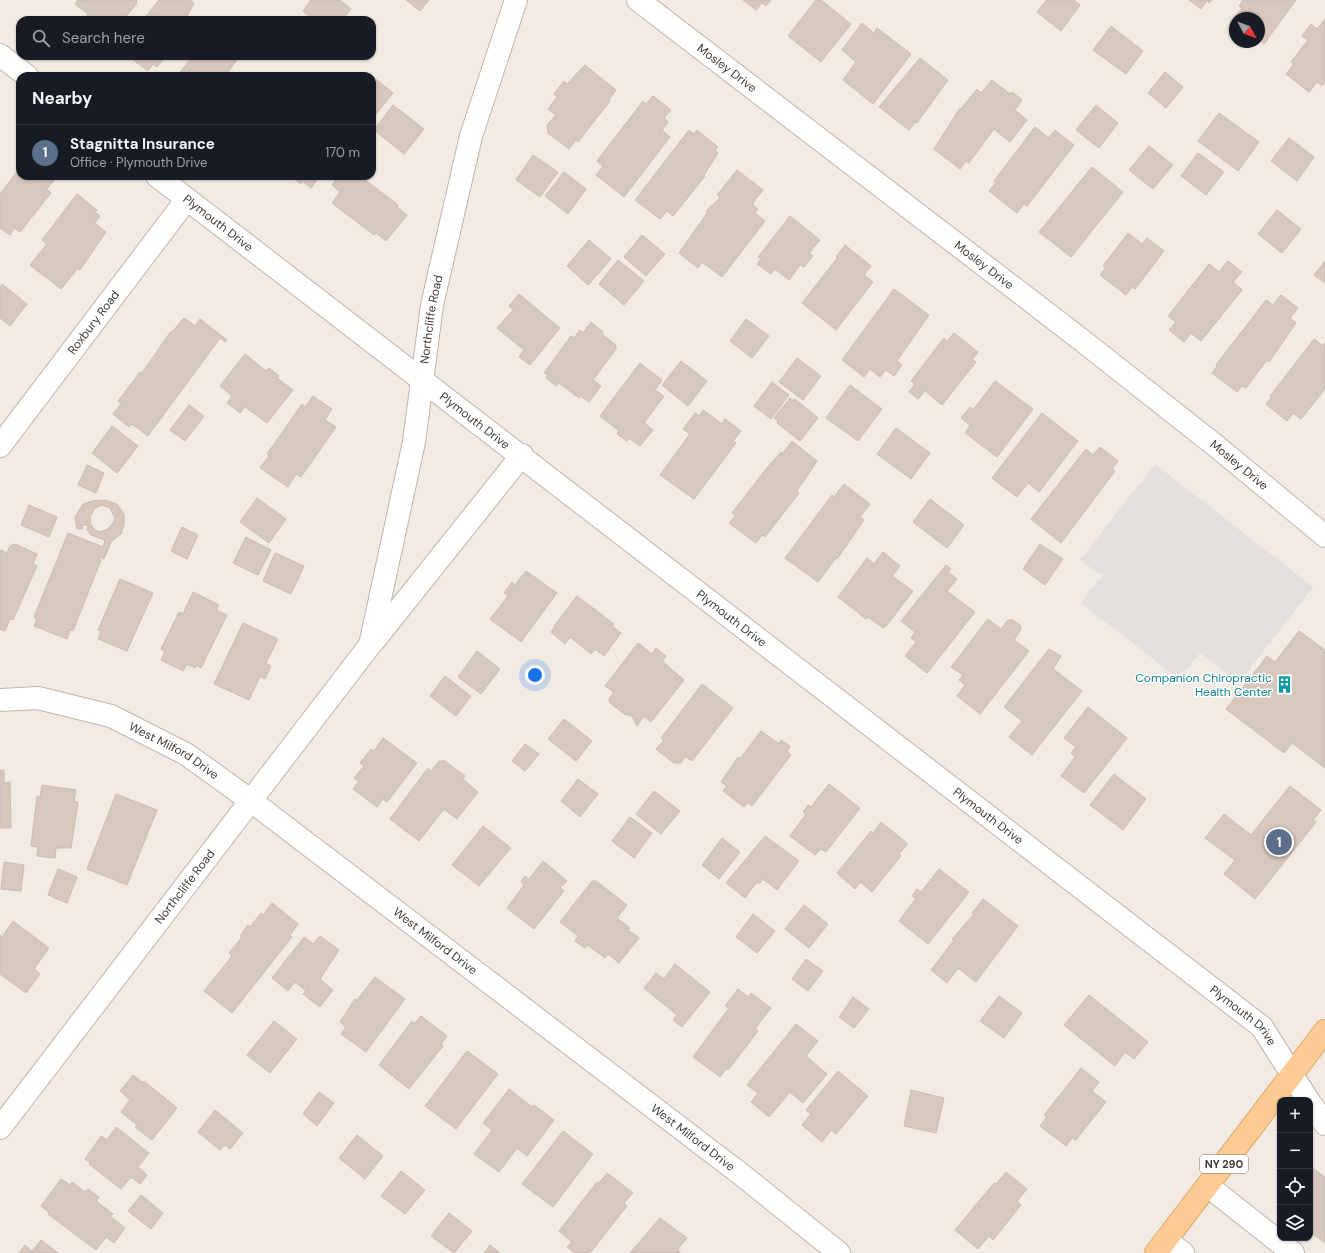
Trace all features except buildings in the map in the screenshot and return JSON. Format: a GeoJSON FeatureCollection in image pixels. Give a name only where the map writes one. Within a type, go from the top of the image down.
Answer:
{"type":"FeatureCollection","features":[{"type":"Feature","properties":{"kind":"main road","name":"NY 290"},"geometry":{"type":"LineString","coordinates":[[1168,1249],[1208,1186],[1325,1031]]}},
{"type":"Feature","properties":{"kind":"street","name":"Northcliffe Road"},"geometry":{"type":"LineString","coordinates":[[370,645],[414,442],[432,305],[471,136],[516,0]]}},
{"type":"Feature","properties":{"kind":"street","name":"Mosley Drive"},"geometry":{"type":"LineString","coordinates":[[638,0],[1079,338],[1216,446],[1325,536]]}},
{"type":"Feature","properties":{"kind":"street"},"geometry":{"type":"LineString","coordinates":[[0,56],[22,72]]}},
{"type":"Feature","properties":{"kind":"street","name":"Plymouth Drive"},"geometry":{"type":"LineString","coordinates":[[162,180],[522,455],[1262,1027],[1306,1097]]}},
{"type":"Feature","properties":{"kind":"street","name":"Roxbury Road"},"geometry":{"type":"LineString","coordinates":[[0,446],[187,199]]}},
{"type":"Feature","properties":{"kind":"street","name":"Northcliffe Road"},"geometry":{"type":"LineString","coordinates":[[0,1128],[370,645],[522,455]]}},
{"type":"Feature","properties":{"kind":"street","name":"West Milford Drive"},"geometry":{"type":"LineString","coordinates":[[0,700],[38,698],[111,716],[186,754],[250,800],[742,1175],[838,1253]]}},
{"type":"Feature","properties":{"kind":"street"},"geometry":{"type":"LineString","coordinates":[[1313,1107],[1325,1124]]}},
{"type":"Feature","properties":{"kind":"street"},"geometry":{"type":"LineString","coordinates":[[1208,1186],[1293,1253]]}},
{"type":"Feature","properties":{"kind":"shaded area"},"geometry":{"type":"Polygon","coordinates":[[[1155,464],[1313,587],[1239,683],[1200,653],[1179,679],[1081,603],[1102,576],[1080,560],[1155,464]]]}},
{"type":"Feature","properties":{"kind":"place","name":"Companion Chiropractic Health Center"},"geometry":{"type":"Point","coordinates":[1285,685]}},
{"type":"Feature","properties":{"kind":"place","name":"Stagnitta Insurance"},"geometry":{"type":"Point","coordinates":[1279,842]}}]}
